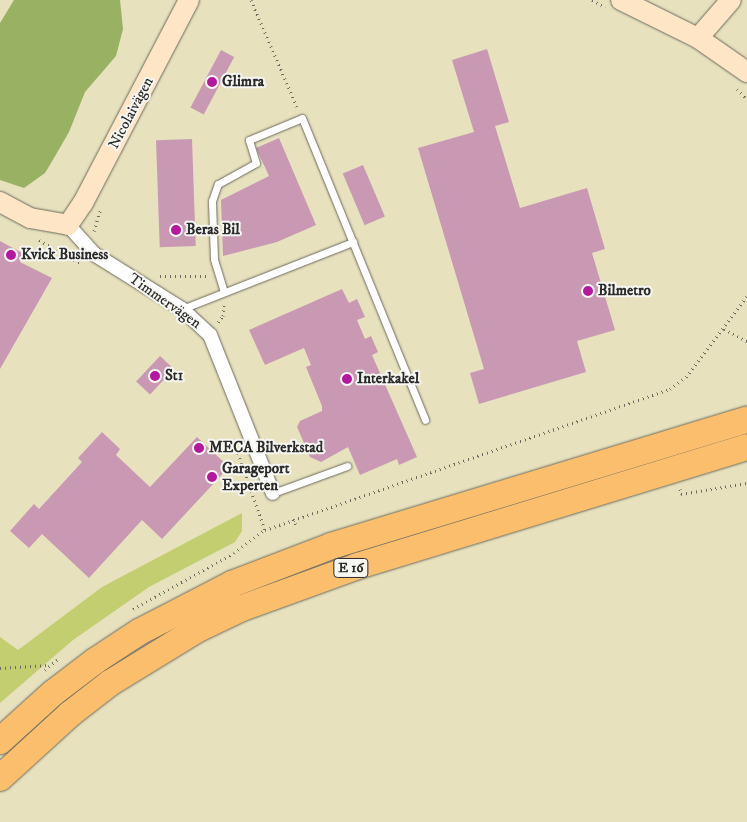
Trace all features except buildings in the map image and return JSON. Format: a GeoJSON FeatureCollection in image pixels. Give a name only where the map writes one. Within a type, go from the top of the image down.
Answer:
{"type":"FeatureCollection","features":[{"type":"Feature","properties":{"kind":"highway","name":"E 16"},"geometry":{"type":"LineString","coordinates":[[0,741],[53,693],[95,661],[139,632],[232,584],[331,546],[747,420]]}},
{"type":"Feature","properties":{"kind":"highway","name":"E 16"},"geometry":{"type":"LineString","coordinates":[[0,778],[70,714],[110,683],[181,639],[242,608],[358,566],[747,447]]}},
{"type":"Feature","properties":{"kind":"street","name":"Nicolaivägen"},"geometry":{"type":"LineString","coordinates":[[68,225],[83,204],[189,0]]}},
{"type":"Feature","properties":{"kind":"street"},"geometry":{"type":"LineString","coordinates":[[621,0],[698,38],[747,72]]}},
{"type":"Feature","properties":{"kind":"street"},"geometry":{"type":"LineString","coordinates":[[698,38],[731,0]]}},
{"type":"Feature","properties":{"kind":"street"},"geometry":{"type":"LineString","coordinates":[[0,202],[30,218],[68,225]]}},
{"type":"Feature","properties":{"kind":"street","name":"Timmervägen"},"geometry":{"type":"LineString","coordinates":[[68,225],[94,254],[182,309],[200,323],[218,350],[273,493]]}},
{"type":"Feature","properties":{"kind":"lane"},"geometry":{"type":"LineString","coordinates":[[223,293],[214,258],[212,201],[218,184],[256,163],[250,140],[302,118],[425,420]]}},
{"type":"Feature","properties":{"kind":"lane"},"geometry":{"type":"LineString","coordinates":[[182,309],[353,242]]}},
{"type":"Feature","properties":{"kind":"lane"},"geometry":{"type":"LineString","coordinates":[[273,493],[347,466]]}},
{"type":"Feature","properties":{"kind":"path"},"geometry":{"type":"LineString","coordinates":[[252,0],[302,118]]}},
{"type":"Feature","properties":{"kind":"path"},"geometry":{"type":"LineString","coordinates":[[93,233],[97,239]]}},
{"type":"Feature","properties":{"kind":"path"},"geometry":{"type":"LineString","coordinates":[[34,236],[84,266]]}},
{"type":"Feature","properties":{"kind":"path"},"geometry":{"type":"LineString","coordinates":[[154,274],[168,278],[202,274],[214,277],[223,293]]}},
{"type":"Feature","properties":{"kind":"path"},"geometry":{"type":"LineString","coordinates":[[129,611],[234,553],[265,530],[670,389],[686,377],[747,296]]}},
{"type":"Feature","properties":{"kind":"path"},"geometry":{"type":"LineString","coordinates":[[724,329],[747,341]]}},
{"type":"Feature","properties":{"kind":"path"},"geometry":{"type":"LineString","coordinates":[[237,447],[265,530]]}},
{"type":"Feature","properties":{"kind":"path"},"geometry":{"type":"LineString","coordinates":[[676,469],[682,494],[747,483]]}},
{"type":"Feature","properties":{"kind":"path"},"geometry":{"type":"LineString","coordinates":[[294,519],[296,525]]}},
{"type":"Feature","properties":{"kind":"path"},"geometry":{"type":"LineString","coordinates":[[0,668],[50,665],[66,654]]}},
{"type":"Feature","properties":{"kind":"green space"},"geometry":{"type":"Polygon","coordinates":[[[14,0],[120,0],[123,29],[116,56],[85,92],[69,132],[45,173],[24,188],[0,180],[0,23],[14,0]]]}},
{"type":"Feature","properties":{"kind":"green space"},"geometry":{"type":"Polygon","coordinates":[[[242,513],[242,531],[235,542],[149,587],[73,640],[0,703],[0,637],[18,650],[102,587],[242,513]]]}},
{"type":"Feature","properties":{"kind":"place","name":"Glimra"},"geometry":{"type":"Point","coordinates":[212,82]}},
{"type":"Feature","properties":{"kind":"place","name":"Beras Bil"},"geometry":{"type":"Point","coordinates":[176,230]}},
{"type":"Feature","properties":{"kind":"place","name":"Kvick Business"},"geometry":{"type":"Point","coordinates":[11,255]}},
{"type":"Feature","properties":{"kind":"place","name":"Bilmetro"},"geometry":{"type":"Point","coordinates":[588,291]}},
{"type":"Feature","properties":{"kind":"place","name":"St1"},"geometry":{"type":"Point","coordinates":[155,376]}},
{"type":"Feature","properties":{"kind":"place","name":"Interkakel"},"geometry":{"type":"Point","coordinates":[347,379]}},
{"type":"Feature","properties":{"kind":"place","name":"MECA Bilverkstad"},"geometry":{"type":"Point","coordinates":[199,448]}},
{"type":"Feature","properties":{"kind":"place","name":"Garageport Experten"},"geometry":{"type":"Point","coordinates":[212,477]}}]}
